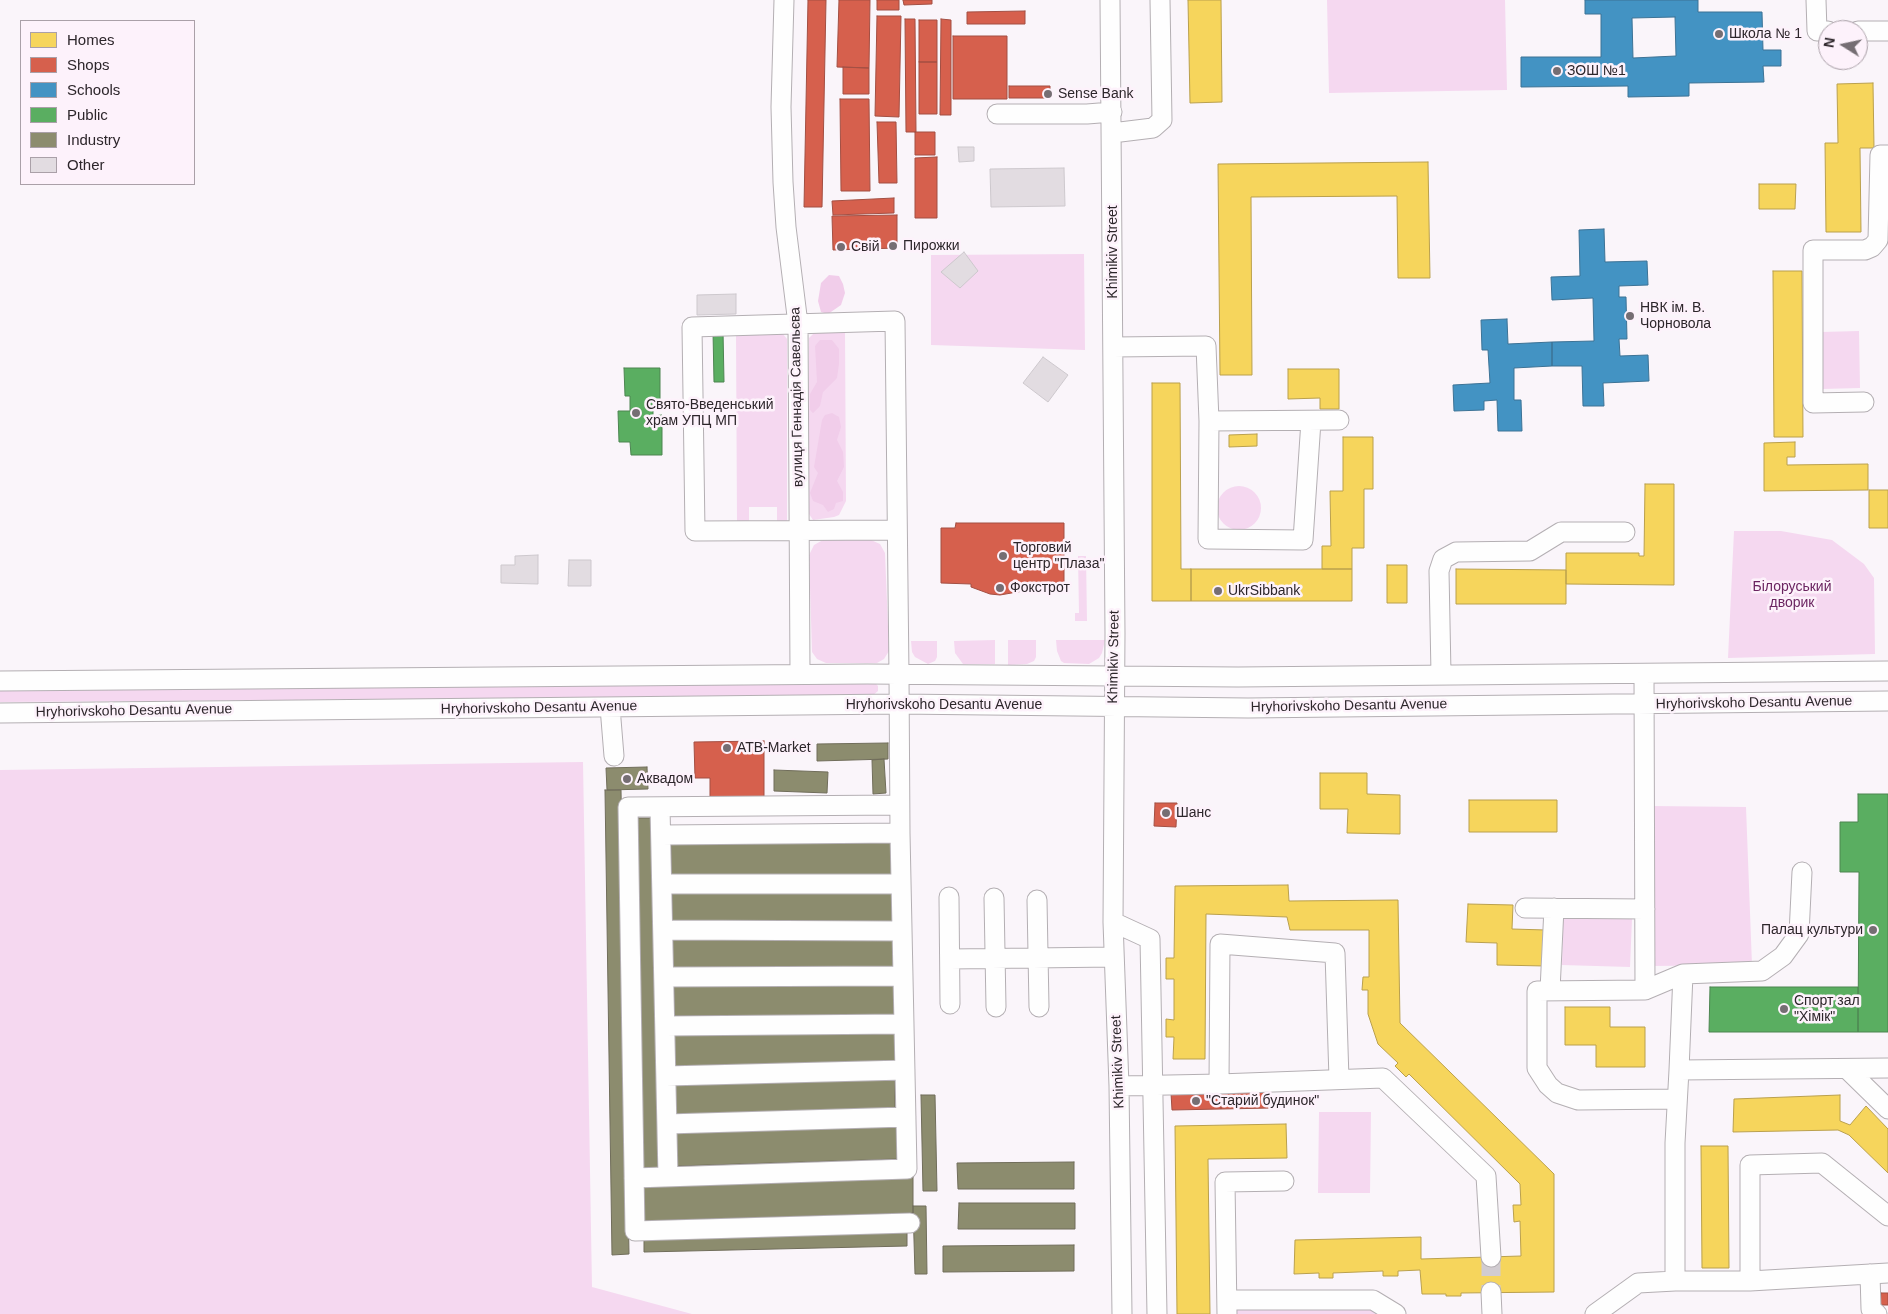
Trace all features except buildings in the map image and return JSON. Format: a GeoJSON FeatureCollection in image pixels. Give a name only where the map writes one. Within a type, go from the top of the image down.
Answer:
{"type":"FeatureCollection","features":[{"type":"Feature","properties":{"kind":"street","name":"вулиця Геннадія Савельєва"},"geometry":{"type":"LineString","coordinates":[[784,0],[781,108],[783,182],[786,227],[798,324],[800,674]]}},
{"type":"Feature","properties":{"kind":"street","name":"Khimikiv Street"},"geometry":{"type":"LineString","coordinates":[[1110,0],[1115,623],[1113,922],[1119,1086],[1122,1314]]}},
{"type":"Feature","properties":{"kind":"street"},"geometry":{"type":"LineString","coordinates":[[1112,133],[1153,128],[1162,120],[1160,0]]}},
{"type":"Feature","properties":{"kind":"street"},"geometry":{"type":"LineString","coordinates":[[1816,0],[1818,31]]}},
{"type":"Feature","properties":{"kind":"street"},"geometry":{"type":"LineString","coordinates":[[1868,31],[1888,32]]}},
{"type":"Feature","properties":{"kind":"street"},"geometry":{"type":"LineString","coordinates":[[996,114],[1087,114],[1112,112]]}},
{"type":"Feature","properties":{"kind":"street"},"geometry":{"type":"LineString","coordinates":[[1864,402],[1813,403],[1813,250],[1865,250],[1872,247],[1878,240],[1880,155],[1888,155]]}},
{"type":"Feature","properties":{"kind":"street"},"geometry":{"type":"LineString","coordinates":[[634,1178],[906,1169],[899,805],[899,675],[895,321],[692,327],[695,531],[897,530]]}},
{"type":"Feature","properties":{"kind":"street"},"geometry":{"type":"LineString","coordinates":[[1113,348],[1206,346],[1209,421],[1208,539],[1303,540],[1311,421]]}},
{"type":"Feature","properties":{"kind":"street"},"geometry":{"type":"LineString","coordinates":[[1209,421],[1339,420]]}},
{"type":"Feature","properties":{"kind":"street"},"geometry":{"type":"LineString","coordinates":[[1441,674],[1438,571],[1443,559],[1456,552],[1530,551],[1561,532],[1625,532]]}},
{"type":"Feature","properties":{"kind":"street"},"geometry":{"type":"LineString","coordinates":[[0,681],[800,674],[1238,678],[1441,674],[1888,671]]}},
{"type":"Feature","properties":{"kind":"street"},"geometry":{"type":"LineString","coordinates":[[1644,674],[1645,990]]}},
{"type":"Feature","properties":{"kind":"street"},"geometry":{"type":"LineString","coordinates":[[1384,676],[1384,706]]}},
{"type":"Feature","properties":{"kind":"street","name":"Hryhorivskoho Desantu Avenue"},"geometry":{"type":"LineString","coordinates":[[0,713],[898,704],[1248,708],[1888,701]]}},
{"type":"Feature","properties":{"kind":"street"},"geometry":{"type":"LineString","coordinates":[[610,707],[614,756]]}},
{"type":"Feature","properties":{"kind":"street"},"geometry":{"type":"LineString","coordinates":[[899,805],[628,807],[635,1231],[910,1223]]}},
{"type":"Feature","properties":{"kind":"street"},"geometry":{"type":"LineString","coordinates":[[660,807],[668,1177]]}},
{"type":"Feature","properties":{"kind":"street"},"geometry":{"type":"LineString","coordinates":[[661,835],[900,833]]}},
{"type":"Feature","properties":{"kind":"street"},"geometry":{"type":"LineString","coordinates":[[1677,1099],[1578,1100],[1557,1093],[1548,1085],[1537,1068],[1537,991],[1645,990],[1683,974],[1762,971],[1783,956],[1799,934],[1802,872]]}},
{"type":"Feature","properties":{"kind":"street"},"geometry":{"type":"LineString","coordinates":[[662,884],[901,884]]}},
{"type":"Feature","properties":{"kind":"street"},"geometry":{"type":"LineString","coordinates":[[949,897],[950,1004]]}},
{"type":"Feature","properties":{"kind":"street"},"geometry":{"type":"LineString","coordinates":[[994,898],[996,1007]]}},
{"type":"Feature","properties":{"kind":"street"},"geometry":{"type":"LineString","coordinates":[[1037,900],[1039,1007]]}},
{"type":"Feature","properties":{"kind":"street"},"geometry":{"type":"LineString","coordinates":[[1525,908],[1645,909]]}},
{"type":"Feature","properties":{"kind":"street"},"geometry":{"type":"LineString","coordinates":[[1550,990],[1554,908]]}},
{"type":"Feature","properties":{"kind":"street"},"geometry":{"type":"LineString","coordinates":[[1113,922],[1150,939],[1157,1314]]}},
{"type":"Feature","properties":{"kind":"street"},"geometry":{"type":"LineString","coordinates":[[663,930],[902,931]]}},
{"type":"Feature","properties":{"kind":"street"},"geometry":{"type":"LineString","coordinates":[[1219,1084],[1220,944],[1335,953],[1339,1079]]}},
{"type":"Feature","properties":{"kind":"street"},"geometry":{"type":"LineString","coordinates":[[950,959],[1114,957]]}},
{"type":"Feature","properties":{"kind":"street"},"geometry":{"type":"LineString","coordinates":[[1675,1281],[1677,1099],[1683,974]]}},
{"type":"Feature","properties":{"kind":"street"},"geometry":{"type":"LineString","coordinates":[[664,977],[903,976]]}},
{"type":"Feature","properties":{"kind":"street"},"geometry":{"type":"LineString","coordinates":[[665,1026],[904,1024]]}},
{"type":"Feature","properties":{"kind":"street"},"geometry":{"type":"LineString","coordinates":[[1846,1068],[1888,1109]]}},
{"type":"Feature","properties":{"kind":"street"},"geometry":{"type":"LineString","coordinates":[[1679,1070],[1888,1068]]}},
{"type":"Feature","properties":{"kind":"street"},"geometry":{"type":"LineString","coordinates":[[666,1076],[905,1070]]}},
{"type":"Feature","properties":{"kind":"street"},"geometry":{"type":"LineString","coordinates":[[1119,1086],[1382,1078],[1486,1176],[1491,1257]]}},
{"type":"Feature","properties":{"kind":"street"},"geometry":{"type":"LineString","coordinates":[[667,1124],[906,1117]]}},
{"type":"Feature","properties":{"kind":"street"},"geometry":{"type":"LineString","coordinates":[[1750,1280],[1750,1165],[1822,1163],[1888,1216]]}},
{"type":"Feature","properties":{"kind":"street"},"geometry":{"type":"LineString","coordinates":[[1284,1181],[1226,1182],[1227,1307],[1373,1300],[1396,1314]]}},
{"type":"Feature","properties":{"kind":"street"},"geometry":{"type":"LineString","coordinates":[[1595,1314],[1638,1283],[1879,1274],[1871,1309],[1877,1314]]}},
{"type":"Feature","properties":{"kind":"street"},"geometry":{"type":"LineString","coordinates":[[1491,1292],[1492,1314]]}},
{"type":"Feature","properties":{"kind":"green space"},"geometry":{"type":"Polygon","coordinates":[[[1327,0],[1505,0],[1507,90],[1329,93],[1327,0]]]}},
{"type":"Feature","properties":{"kind":"green space"},"geometry":{"type":"Polygon","coordinates":[[[1084,254],[1085,350],[931,345],[931,255],[1084,254]]]}},
{"type":"Feature","properties":{"kind":"green space"},"geometry":{"type":"Polygon","coordinates":[[[843,329],[845,332],[846,501],[839,515],[813,520],[809,514],[809,338],[815,332],[843,329]]]}},
{"type":"Feature","properties":{"kind":"green space"},"geometry":{"type":"Polygon","coordinates":[[[1859,331],[1860,388],[1822,389],[1821,332],[1859,331]]]}},
{"type":"Feature","properties":{"kind":"green space"},"geometry":{"type":"Polygon","coordinates":[[[783,334],[787,339],[787,520],[784,524],[777,524],[777,507],[749,507],[749,523],[737,523],[736,335],[783,334]]]}},
{"type":"Feature","properties":{"kind":"green space"},"geometry":{"type":"Polygon","coordinates":[[[1243,486],[1255,492],[1260,499],[1260,517],[1255,524],[1248,529],[1235,530],[1227,527],[1220,520],[1217,504],[1220,496],[1227,489],[1243,486]]]}},
{"type":"Feature","properties":{"kind":"green space","name":"Білоруський дворик"},"geometry":{"type":"Polygon","coordinates":[[[1734,531],[1781,531],[1832,540],[1864,564],[1874,578],[1875,654],[1728,658],[1734,531]]]}},
{"type":"Feature","properties":{"kind":"green space"},"geometry":{"type":"Polygon","coordinates":[[[823,540],[871,540],[880,544],[885,553],[889,651],[884,659],[877,663],[826,663],[817,659],[812,652],[809,555],[814,545],[823,540]]]}},
{"type":"Feature","properties":{"kind":"green space"},"geometry":{"type":"Polygon","coordinates":[[[1078,556],[1086,556],[1087,621],[1075,621],[1075,613],[1079,613],[1078,556]]]}},
{"type":"Feature","properties":{"kind":"green space"},"geometry":{"type":"Polygon","coordinates":[[[995,640],[995,664],[963,664],[955,653],[954,641],[995,640]]]}},
{"type":"Feature","properties":{"kind":"green space"},"geometry":{"type":"Polygon","coordinates":[[[1008,640],[1036,640],[1036,657],[1034,661],[1027,664],[1008,665],[1008,640]]]}},
{"type":"Feature","properties":{"kind":"green space"},"geometry":{"type":"Polygon","coordinates":[[[1056,640],[1105,640],[1099,658],[1089,664],[1064,663],[1061,661],[1057,651],[1056,640]]]}},
{"type":"Feature","properties":{"kind":"green space"},"geometry":{"type":"Polygon","coordinates":[[[911,641],[937,641],[937,657],[935,661],[928,664],[915,657],[912,652],[911,641]]]}},
{"type":"Feature","properties":{"kind":"green space"},"geometry":{"type":"Polygon","coordinates":[[[875,683],[878,686],[878,691],[872,696],[0,702],[0,691],[875,683]]]}},
{"type":"Feature","properties":{"kind":"green space"},"geometry":{"type":"Polygon","coordinates":[[[583,762],[592,1287],[692,1314],[0,1314],[0,770],[583,762]]]}},
{"type":"Feature","properties":{"kind":"green space"},"geometry":{"type":"Polygon","coordinates":[[[1651,806],[1746,807],[1752,965],[1651,966],[1651,806]]]}},
{"type":"Feature","properties":{"kind":"green space"},"geometry":{"type":"Polygon","coordinates":[[[1563,918],[1632,919],[1630,967],[1562,965],[1563,918]]]}},
{"type":"Feature","properties":{"kind":"green space"},"geometry":{"type":"Polygon","coordinates":[[[1319,1112],[1371,1112],[1370,1193],[1318,1193],[1319,1112]]]}},
{"type":"Feature","properties":{"kind":"green space"},"geometry":{"type":"Polygon","coordinates":[[[1234,1307],[1372,1308],[1378,1314],[1234,1314],[1234,1307]]]}},
{"type":"Feature","properties":{"kind":"shaded area"},"geometry":{"type":"Polygon","coordinates":[[[829,275],[839,276],[845,293],[841,305],[828,314],[821,312],[818,301],[821,283],[829,275]]]}},
{"type":"Feature","properties":{"kind":"shaded area"},"geometry":{"type":"Polygon","coordinates":[[[820,340],[832,340],[839,349],[839,364],[837,378],[823,392],[820,406],[813,413],[810,410],[810,394],[817,382],[815,346],[820,340]]]}},
{"type":"Feature","properties":{"kind":"shaded area"},"geometry":{"type":"Polygon","coordinates":[[[832,413],[839,417],[841,427],[837,440],[843,452],[844,467],[837,481],[843,492],[843,501],[836,503],[834,509],[828,512],[823,505],[813,501],[810,493],[818,473],[814,467],[822,420],[825,415],[832,413]]]}},
{"type":"Feature","properties":{"kind":"tunnel"},"geometry":{"type":"LineString","coordinates":[[1491,1257],[1491,1292]]}},
{"type":"Feature","properties":{"kind":"place","name":"Школа № 1"},"geometry":{"type":"Point","coordinates":[1719,34]}},
{"type":"Feature","properties":{"kind":"place","name":"ЗОШ №1"},"geometry":{"type":"Point","coordinates":[1557,71]}},
{"type":"Feature","properties":{"kind":"place","name":"Sense Bank"},"geometry":{"type":"Point","coordinates":[1048,94]}},
{"type":"Feature","properties":{"kind":"place","name":"Пирожки"},"geometry":{"type":"Point","coordinates":[893,246]}},
{"type":"Feature","properties":{"kind":"place","name":"Свій"},"geometry":{"type":"Point","coordinates":[841,247]}},
{"type":"Feature","properties":{"kind":"place","name":"НВК ім. В. Чорновола"},"geometry":{"type":"Point","coordinates":[1630,316]}},
{"type":"Feature","properties":{"kind":"place","name":"Свято-Введенський храм УПЦ МП"},"geometry":{"type":"Point","coordinates":[636,413]}},
{"type":"Feature","properties":{"kind":"place","name":"Торговий центр \"Плаза\""},"geometry":{"type":"Point","coordinates":[1003,556]}},
{"type":"Feature","properties":{"kind":"place","name":"Фокстрот"},"geometry":{"type":"Point","coordinates":[1000,588]}},
{"type":"Feature","properties":{"kind":"place","name":"UkrSibbank"},"geometry":{"type":"Point","coordinates":[1218,591]}},
{"type":"Feature","properties":{"kind":"place","name":"ATB-Market"},"geometry":{"type":"Point","coordinates":[727,748]}},
{"type":"Feature","properties":{"kind":"place","name":"Аквадом"},"geometry":{"type":"Point","coordinates":[627,779]}},
{"type":"Feature","properties":{"kind":"place","name":"Шанс"},"geometry":{"type":"Point","coordinates":[1166,813]}},
{"type":"Feature","properties":{"kind":"place","name":"Палац культури"},"geometry":{"type":"Point","coordinates":[1873,930]}},
{"type":"Feature","properties":{"kind":"place","name":"Спорт зал \"Хімік\""},"geometry":{"type":"Point","coordinates":[1784,1009]}},
{"type":"Feature","properties":{"kind":"place","name":"\"Старий будинок\""},"geometry":{"type":"Point","coordinates":[1196,1101]}}]}
